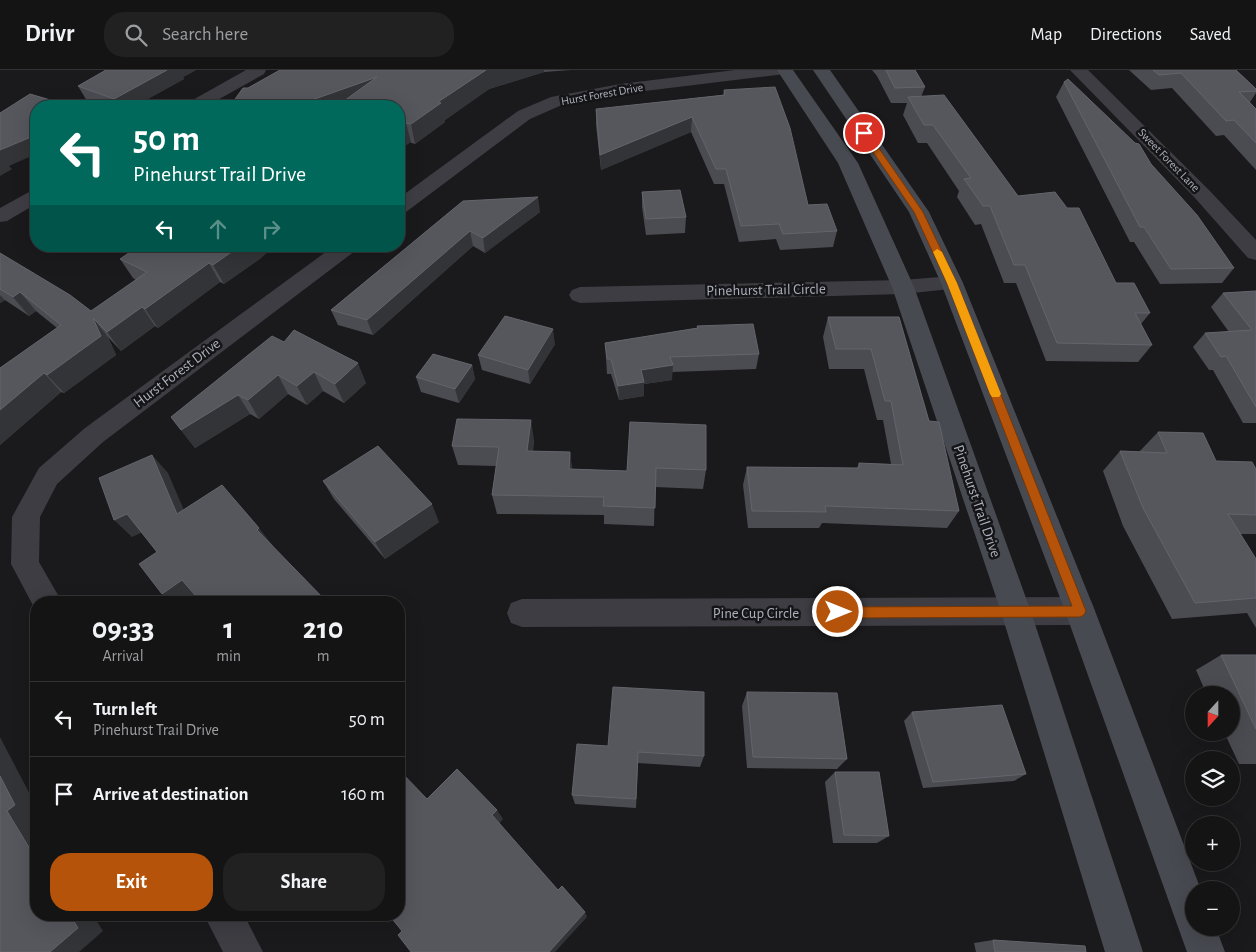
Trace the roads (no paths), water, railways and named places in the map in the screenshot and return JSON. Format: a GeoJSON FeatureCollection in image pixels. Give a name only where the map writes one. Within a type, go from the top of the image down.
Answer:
{"type":"FeatureCollection","features":[{"type":"Feature","properties":{"kind":"street"},"geometry":{"type":"LineString","coordinates":[[205,100],[258,70]]}},
{"type":"Feature","properties":{"kind":"street","name":"Hurst Forest Drive"},"geometry":{"type":"LineString","coordinates":[[405,204],[524,115],[557,101],[620,89],[777,70]]}},
{"type":"Feature","properties":{"kind":"street","name":"Pinehurst Trail Drive"},"geometry":{"type":"LineString","coordinates":[[785,70],[848,163],[903,287],[1016,612],[1124,952]]}},
{"type":"Feature","properties":{"kind":"street"},"geometry":{"type":"LineString","coordinates":[[820,70],[918,212],[952,283],[1080,611],[1185,896]]}},
{"type":"Feature","properties":{"kind":"street","name":"Sweet Forest Lane"},"geometry":{"type":"LineString","coordinates":[[1078,70],[1202,194],[1256,253]]}},
{"type":"Feature","properties":{"kind":"street"},"geometry":{"type":"LineString","coordinates":[[0,216],[30,199]]}},
{"type":"Feature","properties":{"kind":"street","name":"Hurst Forest Drive"},"geometry":{"type":"LineString","coordinates":[[44,596],[25,564],[26,518],[48,476],[94,435],[340,252]]}},
{"type":"Feature","properties":{"kind":"street","name":"Pinehurst Trail Circle"},"geometry":{"type":"LineString","coordinates":[[580,295],[903,287],[952,283]]}},
{"type":"Feature","properties":{"kind":"street","name":"Pine Cup Circle"},"geometry":{"type":"LineString","coordinates":[[522,613],[1080,611]]}},
{"type":"Feature","properties":{"kind":"street"},"geometry":{"type":"LineString","coordinates":[[226,921],[244,952]]}},
{"type":"Feature","properties":{"kind":"street"},"geometry":{"type":"LineString","coordinates":[[1199,936],[1206,952]]}}]}
